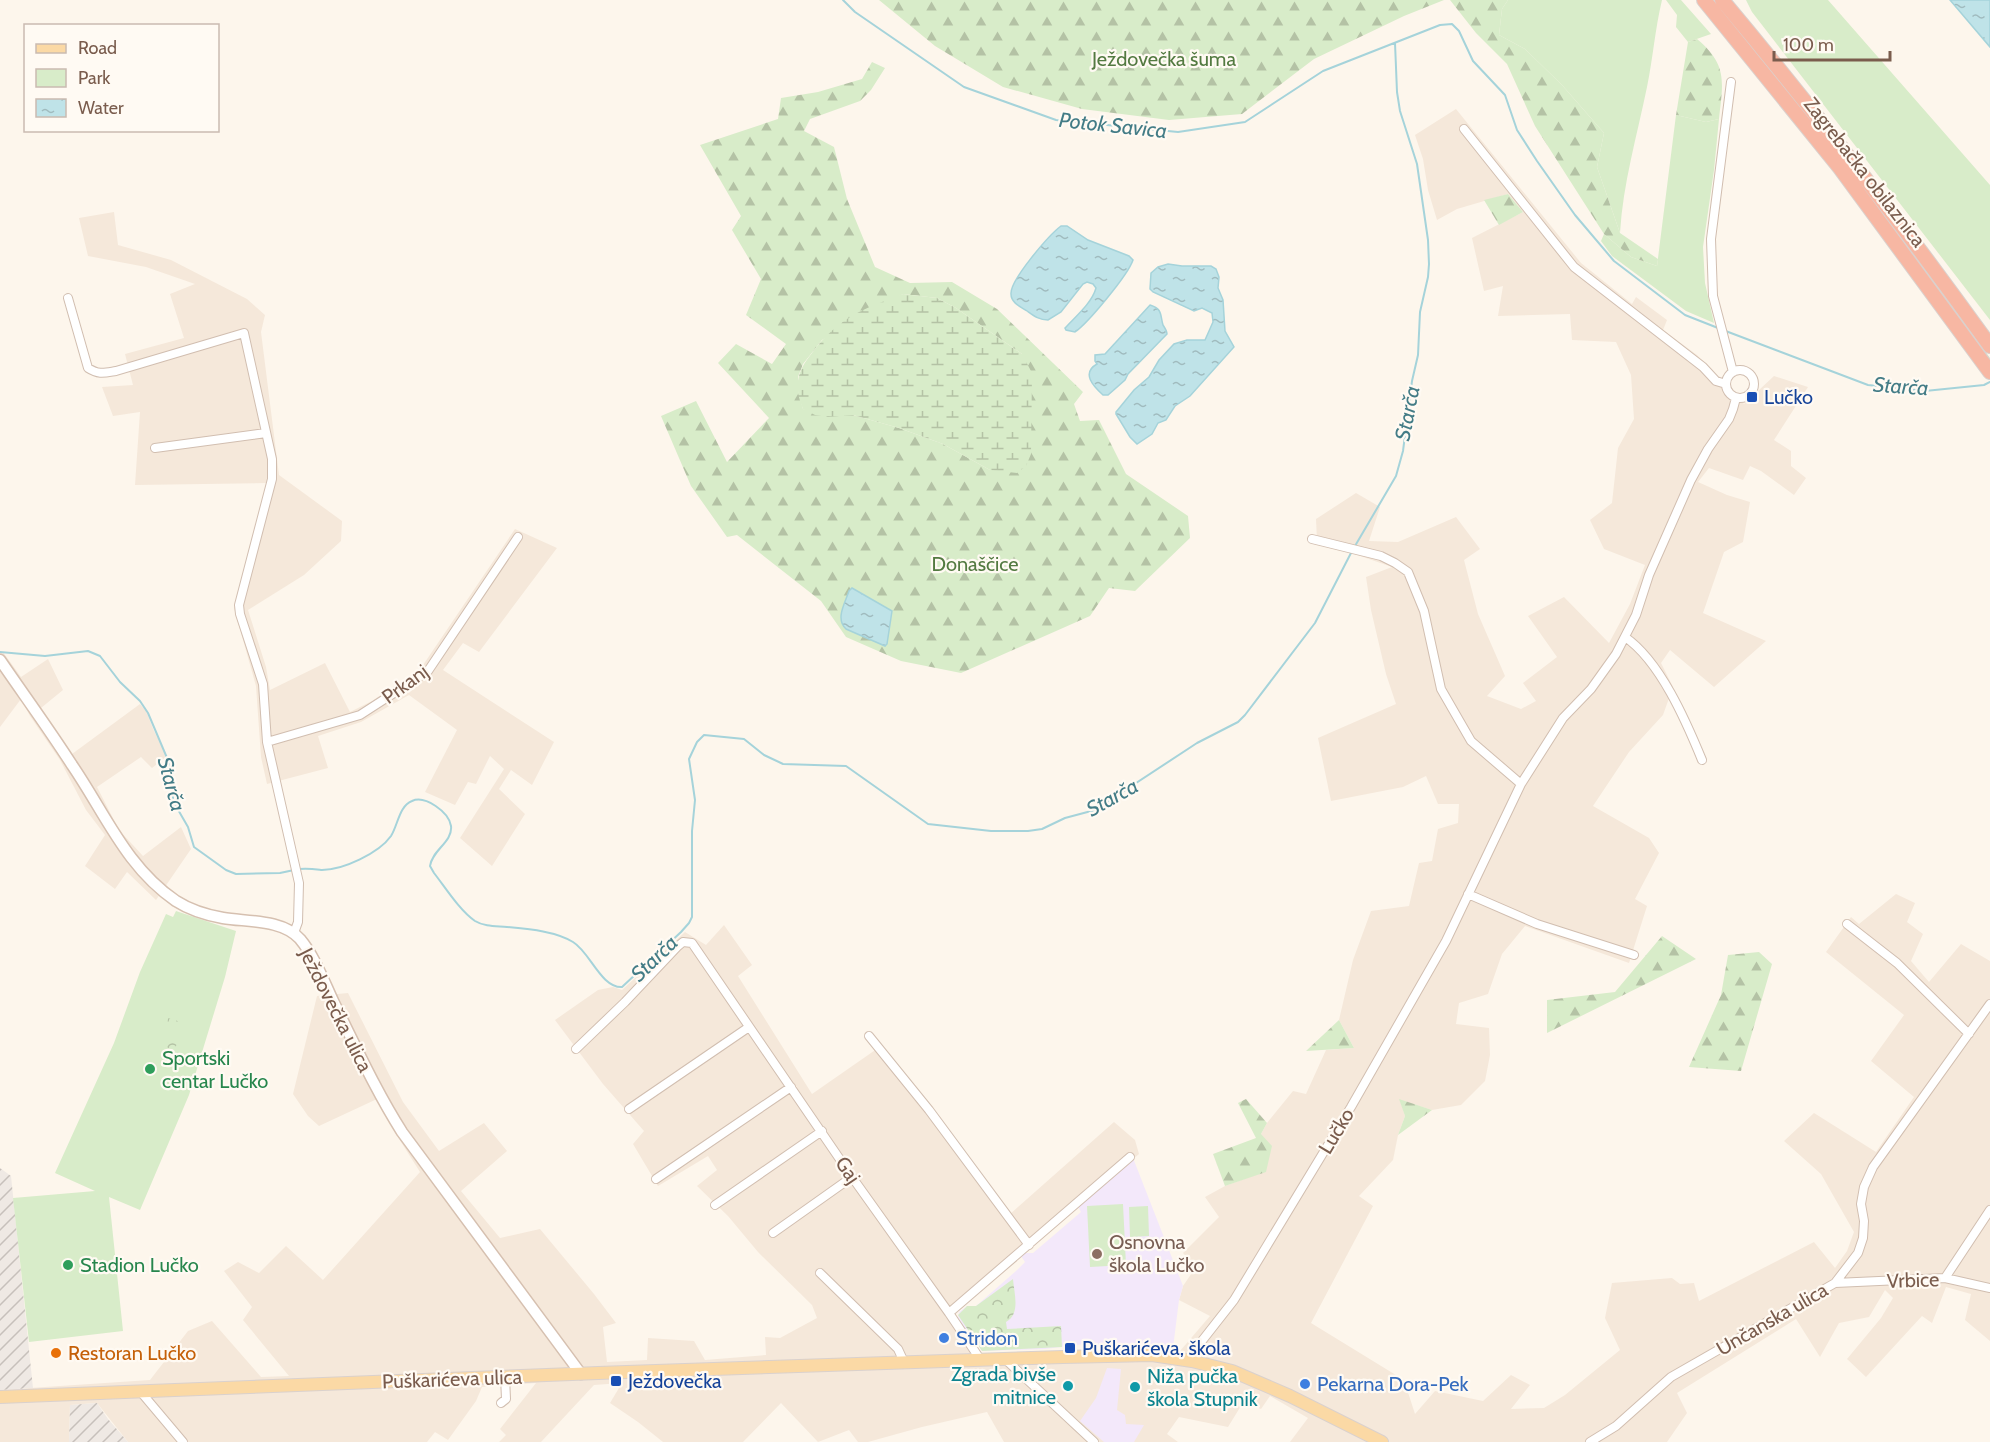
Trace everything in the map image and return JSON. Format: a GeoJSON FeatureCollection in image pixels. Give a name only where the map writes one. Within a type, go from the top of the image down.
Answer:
{"type":"FeatureCollection","features":[{"type":"Feature","properties":{"kind":"highway"},"geometry":{"type":"LineString","coordinates":[[1696,0],[1722,32],[1736,39]]}},
{"type":"Feature","properties":{"kind":"highway","name":"Zagrebačka obilaznica"},"geometry":{"type":"LineString","coordinates":[[1704,0],[1840,168],[1987,368]]}},
{"type":"Feature","properties":{"kind":"highway","name":"Zagrebačka obilaznica"},"geometry":{"type":"LineString","coordinates":[[1722,0],[1933,267],[1990,346]]}},
{"type":"Feature","properties":{"kind":"highway"},"geometry":{"type":"LineString","coordinates":[[1733,0],[1761,34],[1762,48]]}},
{"type":"Feature","properties":{"kind":"main road","name":"Ježdovečka ulica"},"geometry":{"type":"LineString","coordinates":[[0,660],[74,766],[112,833],[147,878],[166,894],[193,910],[221,918],[278,926],[294,933],[306,947],[379,1092],[402,1132],[581,1374]]}},
{"type":"Feature","properties":{"kind":"main road","name":"Puškarićeva ulica"},"geometry":{"type":"LineString","coordinates":[[0,1397],[980,1359],[1152,1355],[1192,1361],[1232,1371],[1290,1396],[1382,1442]]}},
{"type":"Feature","properties":{"kind":"street"},"geometry":{"type":"LineString","coordinates":[[1731,82],[1711,239],[1713,296],[1733,372]]}},
{"type":"Feature","properties":{"kind":"street"},"geometry":{"type":"LineString","coordinates":[[1464,129],[1574,267],[1703,367],[1716,381],[1726,384]]}},
{"type":"Feature","properties":{"kind":"street"},"geometry":{"type":"LineString","coordinates":[[68,298],[88,368],[101,374],[244,333],[272,459],[272,479],[239,605],[263,684],[267,742],[298,879],[298,922],[294,933]]}},
{"type":"Feature","properties":{"kind":"street"},"geometry":{"type":"LineString","coordinates":[[1733,372],[1746,372],[1749,375],[1753,383],[1749,395],[1736,398],[1728,392],[1726,384],[1729,375],[1733,372]]}},
{"type":"Feature","properties":{"kind":"street","name":"Lučko"},"geometry":{"type":"LineString","coordinates":[[1192,1361],[1194,1351],[1234,1300],[1351,1107],[1446,941],[1521,784],[1563,718],[1591,689],[1616,654],[1636,615],[1649,575],[1691,480],[1708,449],[1729,419],[1736,398]]}},
{"type":"Feature","properties":{"kind":"street"},"geometry":{"type":"LineString","coordinates":[[155,448],[266,433]]}},
{"type":"Feature","properties":{"kind":"street","name":"Prkanj"},"geometry":{"type":"LineString","coordinates":[[267,742],[360,715],[428,671],[518,537]]}},
{"type":"Feature","properties":{"kind":"street"},"geometry":{"type":"LineString","coordinates":[[1312,539],[1381,556],[1408,572],[1424,610],[1441,690],[1471,741],[1521,784]]}},
{"type":"Feature","properties":{"kind":"street"},"geometry":{"type":"LineString","coordinates":[[1625,637],[1635,644],[1656,667],[1692,735],[1702,760]]}},
{"type":"Feature","properties":{"kind":"street"},"geometry":{"type":"LineString","coordinates":[[1468,894],[1538,924],[1634,955]]}},
{"type":"Feature","properties":{"kind":"street"},"geometry":{"type":"LineString","coordinates":[[1847,924],[1897,963],[1969,1034]]}},
{"type":"Feature","properties":{"kind":"street","name":"Gaj"},"geometry":{"type":"LineString","coordinates":[[576,1049],[677,947],[683,942],[695,946],[852,1177],[980,1359]]}},
{"type":"Feature","properties":{"kind":"street","name":"Unčanska ulica"},"geometry":{"type":"LineString","coordinates":[[1590,1442],[1616,1426],[1671,1377],[1835,1283],[1858,1253],[1863,1238],[1864,1221],[1861,1204],[1864,1186],[1874,1167],[1990,1004]]}},
{"type":"Feature","properties":{"kind":"street"},"geometry":{"type":"LineString","coordinates":[[629,1109],[749,1027]]}},
{"type":"Feature","properties":{"kind":"street"},"geometry":{"type":"LineString","coordinates":[[870,1036],[929,1110],[1029,1245]]}},
{"type":"Feature","properties":{"kind":"street"},"geometry":{"type":"LineString","coordinates":[[656,1179],[791,1087]]}},
{"type":"Feature","properties":{"kind":"street"},"geometry":{"type":"LineString","coordinates":[[716,1205],[822,1131]]}},
{"type":"Feature","properties":{"kind":"street"},"geometry":{"type":"LineString","coordinates":[[949,1313],[1130,1157]]}},
{"type":"Feature","properties":{"kind":"street"},"geometry":{"type":"LineString","coordinates":[[773,1233],[852,1177]]}},
{"type":"Feature","properties":{"kind":"street"},"geometry":{"type":"LineString","coordinates":[[1945,1278],[1990,1210]]}},
{"type":"Feature","properties":{"kind":"street"},"geometry":{"type":"LineString","coordinates":[[820,1273],[897,1349],[904,1362]]}},
{"type":"Feature","properties":{"kind":"street","name":"Vrbice"},"geometry":{"type":"LineString","coordinates":[[1835,1283],[1945,1278],[1990,1288]]}},
{"type":"Feature","properties":{"kind":"street"},"geometry":{"type":"LineString","coordinates":[[1004,1359],[1094,1442]]}},
{"type":"Feature","properties":{"kind":"street"},"geometry":{"type":"LineString","coordinates":[[501,1403],[506,1399],[505,1377]]}},
{"type":"Feature","properties":{"kind":"street"},"geometry":{"type":"LineString","coordinates":[[140,1391],[183,1442]]}},
{"type":"Feature","properties":{"kind":"shaded area"},"geometry":{"type":"Polygon","coordinates":[[[1456,109],[1581,263],[1632,304],[1636,297],[1667,320],[1663,330],[1697,355],[1744,404],[1774,376],[1808,387],[1774,440],[1791,451],[1791,466],[1806,478],[1794,495],[1761,471],[1750,466],[1743,480],[1709,468],[1698,482],[1750,502],[1743,542],[1724,552],[1703,613],[1766,641],[1714,687],[1670,650],[1661,663],[1673,687],[1663,715],[1629,752],[1593,806],[1649,838],[1659,853],[1635,899],[1647,906],[1629,963],[1525,926],[1502,954],[1488,994],[1459,1003],[1456,1024],[1489,1028],[1490,1055],[1485,1081],[1461,1105],[1432,1110],[1400,1100],[1405,1116],[1393,1160],[1359,1196],[1373,1206],[1311,1323],[1404,1380],[1415,1414],[1435,1391],[1483,1401],[1511,1375],[1530,1385],[1511,1409],[1544,1408],[1565,1395],[1620,1350],[1605,1318],[1612,1283],[1672,1278],[1680,1284],[1694,1283],[1699,1301],[1814,1242],[1835,1268],[1847,1251],[1854,1232],[1821,1174],[1784,1141],[1814,1113],[1876,1152],[1914,1097],[1871,1061],[1904,1015],[1826,952],[1851,917],[1859,924],[1896,894],[1915,903],[1907,922],[1923,934],[1911,961],[1929,982],[1961,944],[1990,961],[1990,1341],[1965,1320],[1971,1294],[1946,1287],[1932,1323],[1922,1316],[1866,1377],[1847,1359],[1881,1318],[1893,1298],[1885,1290],[1869,1317],[1839,1323],[1820,1357],[1796,1319],[1677,1393],[1687,1413],[1667,1442],[1290,1442],[1308,1418],[1270,1396],[1261,1409],[1244,1401],[1228,1427],[1179,1417],[1167,1434],[1178,1442],[1004,1442],[987,1412],[868,1442],[858,1442],[849,1430],[818,1442],[781,1403],[743,1442],[663,1442],[610,1403],[622,1383],[594,1385],[541,1442],[499,1442],[506,1435],[500,1429],[536,1383],[482,1387],[476,1401],[448,1440],[435,1432],[427,1442],[128,1442],[97,1403],[70,1405],[69,1442],[0,1442],[0,1390],[150,1380],[188,1331],[212,1321],[261,1377],[289,1376],[243,1320],[252,1307],[224,1271],[238,1262],[259,1273],[286,1246],[323,1280],[420,1172],[377,1099],[319,1126],[308,1116],[293,1094],[317,996],[348,993],[403,1102],[439,1151],[484,1123],[507,1151],[461,1191],[500,1238],[540,1229],[616,1323],[603,1327],[607,1362],[647,1360],[648,1338],[694,1341],[705,1360],[766,1355],[765,1337],[780,1338],[817,1318],[812,1305],[758,1252],[728,1216],[697,1186],[717,1170],[708,1156],[658,1186],[633,1144],[644,1131],[603,1084],[555,1020],[598,990],[613,987],[622,990],[685,932],[706,945],[724,925],[752,965],[738,976],[812,1094],[881,1046],[1009,1215],[1114,1122],[1135,1140],[1139,1154],[957,1311],[955,1316],[982,1356],[1180,1351],[1210,1316],[1179,1300],[1183,1286],[1196,1267],[1183,1253],[1219,1217],[1205,1197],[1225,1186],[1266,1171],[1261,1134],[1267,1123],[1293,1091],[1306,1094],[1326,1050],[1354,1048],[1339,1020],[1353,960],[1371,911],[1409,906],[1419,863],[1432,861],[1438,829],[1458,823],[1459,804],[1438,804],[1426,776],[1403,787],[1331,801],[1318,738],[1396,704],[1386,674],[1366,577],[1392,567],[1317,541],[1316,519],[1356,493],[1380,507],[1369,541],[1398,542],[1456,517],[1480,549],[1464,560],[1478,614],[1505,676],[1487,696],[1521,709],[1536,701],[1523,683],[1557,657],[1528,616],[1564,597],[1609,643],[1630,604],[1645,565],[1604,549],[1590,520],[1612,503],[1618,448],[1634,419],[1631,375],[1616,342],[1572,340],[1570,314],[1498,316],[1503,286],[1484,291],[1472,238],[1523,212],[1508,194],[1457,209],[1437,220],[1415,135],[1456,109]]]}},
{"type":"Feature","properties":{"kind":"shaded area"},"geometry":{"type":"Polygon","coordinates":[[[114,212],[118,245],[171,260],[247,299],[265,315],[261,332],[279,475],[342,521],[341,541],[304,575],[248,610],[266,667],[270,690],[325,663],[350,712],[372,701],[421,668],[515,529],[557,548],[479,652],[463,643],[443,670],[554,742],[532,785],[511,770],[499,789],[525,814],[492,866],[460,838],[504,769],[490,756],[476,784],[468,782],[455,805],[425,792],[457,730],[409,695],[361,722],[318,736],[328,768],[267,784],[261,757],[256,686],[234,608],[267,483],[135,485],[140,412],[113,416],[102,387],[133,385],[125,354],[184,338],[170,294],[195,284],[146,267],[88,256],[79,218],[114,212]]]}},
{"type":"Feature","properties":{"kind":"shaded area"},"geometry":{"type":"Polygon","coordinates":[[[0,652],[3,652],[21,677],[48,659],[63,690],[41,708],[72,754],[140,704],[146,711],[167,756],[152,768],[141,757],[97,787],[119,830],[143,856],[181,827],[191,849],[156,900],[127,872],[115,889],[85,866],[105,835],[86,810],[60,760],[21,699],[0,727],[0,652]]]}},
{"type":"Feature","properties":{"kind":"shaded area","name":"Osnovna škola Lučko"},"geometry":{"type":"Polygon","coordinates":[[[1133,1158],[1183,1286],[1173,1348],[1085,1344],[1045,1349],[982,1351],[961,1323],[958,1317],[959,1312],[967,1306],[976,1306],[1016,1271],[1025,1262],[1021,1256],[1025,1253],[1033,1253],[1081,1212],[1078,1206],[1133,1158]]]}},
{"type":"Feature","properties":{"kind":"shaded area"},"geometry":{"type":"Polygon","coordinates":[[[0,1168],[11,1176],[33,1388],[0,1390],[0,1168]]]}},
{"type":"Feature","properties":{"kind":"shaded area"},"geometry":{"type":"Polygon","coordinates":[[[1107,1368],[1121,1369],[1117,1410],[1125,1415],[1126,1424],[1144,1425],[1134,1442],[1104,1442],[1080,1421],[1096,1398],[1107,1368]]]}},
{"type":"Feature","properties":{"kind":"shaded area"},"geometry":{"type":"Polygon","coordinates":[[[97,1403],[128,1442],[69,1442],[70,1405],[97,1403]]]}},
{"type":"Feature","properties":{"kind":"green space","name":"Ježdovečka šuma"},"geometry":{"type":"Polygon","coordinates":[[[879,0],[1444,0],[1404,16],[1314,59],[1242,114],[1169,120],[1082,109],[1003,87],[935,46],[879,0]]]}},
{"type":"Feature","properties":{"kind":"green space"},"geometry":{"type":"Polygon","coordinates":[[[1450,0],[1508,0],[1502,9],[1499,35],[1525,49],[1562,85],[1604,133],[1597,167],[1620,233],[1658,259],[1657,266],[1631,257],[1604,234],[1535,126],[1507,64],[1476,33],[1450,0]]]}},
{"type":"Feature","properties":{"kind":"green space"},"geometry":{"type":"Polygon","coordinates":[[[1508,0],[1662,0],[1647,87],[1627,178],[1620,233],[1597,167],[1604,133],[1562,85],[1525,49],[1499,35],[1502,9],[1508,0]]]}},
{"type":"Feature","properties":{"kind":"green space"},"geometry":{"type":"Polygon","coordinates":[[[1666,0],[1681,0],[1711,34],[1688,42],[1676,27],[1677,15],[1666,0]]]}},
{"type":"Feature","properties":{"kind":"green space"},"geometry":{"type":"Polygon","coordinates":[[[1710,0],[1716,0],[1856,176],[1990,358],[1990,365],[1710,0]]]}},
{"type":"Feature","properties":{"kind":"green space"},"geometry":{"type":"Polygon","coordinates":[[[1746,0],[1828,0],[1990,185],[1990,320],[1752,12],[1746,0]]]}},
{"type":"Feature","properties":{"kind":"green space"},"geometry":{"type":"Polygon","coordinates":[[[1697,39],[1707,48],[1719,66],[1722,84],[1719,119],[1706,122],[1676,115],[1688,42],[1697,39]]]}},
{"type":"Feature","properties":{"kind":"green space","name":"Donaščice"},"geometry":{"type":"Polygon","coordinates":[[[872,62],[885,68],[871,90],[860,101],[810,119],[804,131],[834,147],[847,199],[875,267],[910,283],[952,282],[997,309],[1083,392],[1074,404],[1080,421],[1099,420],[1126,474],[1188,516],[1190,538],[1135,591],[1109,588],[1090,616],[961,673],[901,661],[846,637],[821,601],[737,535],[727,537],[691,486],[661,416],[696,401],[727,462],[769,418],[718,363],[736,344],[772,364],[786,344],[746,315],[761,279],[732,230],[741,216],[700,145],[778,119],[781,98],[818,92],[862,79],[872,62]],[[903,294],[822,340],[803,364],[798,377],[798,391],[803,409],[853,415],[899,428],[943,444],[990,470],[1022,354],[956,308],[937,298],[903,294]]]}},
{"type":"Feature","properties":{"kind":"green space"},"geometry":{"type":"Polygon","coordinates":[[[1676,115],[1706,122],[1719,119],[1703,247],[1705,283],[1714,323],[1686,311],[1612,256],[1601,241],[1604,234],[1631,257],[1657,266],[1676,115]]]}},
{"type":"Feature","properties":{"kind":"green space"},"geometry":{"type":"Polygon","coordinates":[[[1508,194],[1523,212],[1499,225],[1484,200],[1508,194]]]}},
{"type":"Feature","properties":{"kind":"green space"},"geometry":{"type":"Polygon","coordinates":[[[903,294],[937,298],[956,308],[1022,354],[1032,373],[1031,454],[1026,466],[1017,473],[990,470],[943,444],[899,428],[853,415],[828,417],[815,415],[803,409],[798,393],[799,375],[806,361],[822,341],[842,322],[876,304],[903,294]]]}},
{"type":"Feature","properties":{"kind":"green space","name":"Sportski centar Lučko"},"geometry":{"type":"Polygon","coordinates":[[[176,911],[236,931],[225,977],[189,1095],[140,1210],[109,1197],[123,1331],[29,1342],[13,1198],[95,1191],[55,1173],[114,1043],[140,972],[166,914],[173,917],[176,911]]]}},
{"type":"Feature","properties":{"kind":"green space"},"geometry":{"type":"Polygon","coordinates":[[[1662,936],[1696,959],[1547,1033],[1547,1000],[1615,992],[1662,936]]]}},
{"type":"Feature","properties":{"kind":"green space"},"geometry":{"type":"Polygon","coordinates":[[[1759,952],[1772,964],[1741,1071],[1689,1067],[1721,995],[1728,955],[1759,952]]]}},
{"type":"Feature","properties":{"kind":"green space"},"geometry":{"type":"Polygon","coordinates":[[[168,1018],[184,1023],[174,1052],[164,1045],[168,1038],[168,1018]]]}},
{"type":"Feature","properties":{"kind":"green space"},"geometry":{"type":"Polygon","coordinates":[[[1339,1020],[1354,1048],[1306,1051],[1339,1020]]]}},
{"type":"Feature","properties":{"kind":"green space"},"geometry":{"type":"Polygon","coordinates":[[[1246,1099],[1267,1123],[1261,1134],[1272,1146],[1266,1172],[1225,1186],[1213,1154],[1256,1138],[1238,1103],[1246,1099]]]}},
{"type":"Feature","properties":{"kind":"green space"},"geometry":{"type":"Polygon","coordinates":[[[1399,1099],[1432,1110],[1398,1135],[1405,1116],[1399,1099]]]}},
{"type":"Feature","properties":{"kind":"green space"},"geometry":{"type":"Polygon","coordinates":[[[1123,1204],[1126,1265],[1090,1267],[1087,1206],[1123,1204]]]}},
{"type":"Feature","properties":{"kind":"green space"},"geometry":{"type":"Polygon","coordinates":[[[1148,1206],[1149,1236],[1130,1237],[1129,1207],[1148,1206]]]}},
{"type":"Feature","properties":{"kind":"green space"},"geometry":{"type":"Polygon","coordinates":[[[1013,1279],[1015,1309],[1014,1314],[1006,1322],[1007,1329],[1061,1326],[1062,1347],[982,1351],[958,1315],[967,1306],[976,1306],[1013,1279]]]}},
{"type":"Feature","properties":{"kind":"water"},"geometry":{"type":"Polygon","coordinates":[[[1950,0],[1990,0],[1990,47],[1950,0]]]}},
{"type":"Feature","properties":{"kind":"water"},"geometry":{"type":"Polygon","coordinates":[[[1061,226],[1067,226],[1088,240],[1129,256],[1133,260],[1107,298],[1075,332],[1065,328],[1091,299],[1096,288],[1093,284],[1087,282],[1083,284],[1061,312],[1048,320],[1037,317],[1019,306],[1014,302],[1011,294],[1012,287],[1023,269],[1061,226]]]}},
{"type":"Feature","properties":{"kind":"water"},"geometry":{"type":"Polygon","coordinates":[[[1168,264],[1211,266],[1216,269],[1219,277],[1218,288],[1223,300],[1225,331],[1234,347],[1190,396],[1175,406],[1166,420],[1158,423],[1152,434],[1137,444],[1130,437],[1116,412],[1134,390],[1149,377],[1159,360],[1174,344],[1187,340],[1205,340],[1213,322],[1212,313],[1202,308],[1194,311],[1150,289],[1151,273],[1158,267],[1168,264]]]}},
{"type":"Feature","properties":{"kind":"water"},"geometry":{"type":"Polygon","coordinates":[[[1150,305],[1159,310],[1167,334],[1128,374],[1125,380],[1108,395],[1103,395],[1092,384],[1089,375],[1097,364],[1095,355],[1105,354],[1150,305]]]}},
{"type":"Feature","properties":{"kind":"water"},"geometry":{"type":"Polygon","coordinates":[[[852,588],[892,611],[885,646],[846,629],[843,625],[842,611],[852,588]]]}},
{"type":"Feature","properties":{"kind":"waterway","name":"Potok Savica"},"geometry":{"type":"LineString","coordinates":[[843,0],[855,12],[964,87],[1056,120],[1178,132],[1245,122],[1323,71],[1440,25],[1452,24],[1459,31],[1473,61],[1505,95],[1517,130],[1537,161],[1575,215],[1614,261],[1685,315],[1718,328]]}},
{"type":"Feature","properties":{"kind":"waterway","name":"Starča"},"geometry":{"type":"LineString","coordinates":[[1355,546],[1396,476],[1403,451],[1412,381],[1418,355],[1420,312],[1428,277],[1428,240],[1417,164],[1400,111],[1395,43]]}},
{"type":"Feature","properties":{"kind":"waterway","name":"Starča"},"geometry":{"type":"LineString","coordinates":[[1723,330],[1868,385],[1925,391],[1984,385],[1990,382]]}},
{"type":"Feature","properties":{"kind":"waterway","name":"Starča"},"geometry":{"type":"LineString","coordinates":[[299,869],[331,869],[350,864],[369,854],[391,836],[404,807],[412,801],[423,800],[441,810],[451,826],[449,837],[434,855],[430,866],[469,917],[487,925],[541,931],[566,938],[585,953],[608,982],[622,987],[681,932],[692,917],[692,831],[695,800],[689,759],[697,742],[704,735],[744,739],[764,755],[783,764],[846,766],[928,824],[991,831],[1042,829],[1065,818],[1095,810],[1197,743],[1238,722],[1315,623],[1352,551]]}},
{"type":"Feature","properties":{"kind":"waterway","name":"Starča"},"geometry":{"type":"LineString","coordinates":[[0,652],[45,656],[88,651],[100,656],[148,713],[173,772],[173,801],[188,827],[194,847],[226,870],[236,874],[280,873],[294,870]]}},
{"type":"Feature","properties":{"kind":"place","name":"Lučko"},"geometry":{"type":"Point","coordinates":[1752,397]}},
{"type":"Feature","properties":{"kind":"place","name":"Sportski centar Lučko"},"geometry":{"type":"Point","coordinates":[150,1069]}},
{"type":"Feature","properties":{"kind":"place","name":"Osnovna škola Lučko"},"geometry":{"type":"Point","coordinates":[1097,1254]}},
{"type":"Feature","properties":{"kind":"place","name":"Stadion Lučko"},"geometry":{"type":"Point","coordinates":[68,1265]}},
{"type":"Feature","properties":{"kind":"place","name":"Stridon"},"geometry":{"type":"Point","coordinates":[944,1338]}},
{"type":"Feature","properties":{"kind":"place","name":"Puškarićeva, škola"},"geometry":{"type":"Point","coordinates":[1070,1348]}},
{"type":"Feature","properties":{"kind":"place","name":"Restoran Lučko"},"geometry":{"type":"Point","coordinates":[56,1353]}},
{"type":"Feature","properties":{"kind":"place","name":"Ježdovečka"},"geometry":{"type":"Point","coordinates":[616,1381]}},
{"type":"Feature","properties":{"kind":"place","name":"Pekarna Dora-Pek"},"geometry":{"type":"Point","coordinates":[1305,1384]}},
{"type":"Feature","properties":{"kind":"place","name":"Zgrada bivše mitnice"},"geometry":{"type":"Point","coordinates":[1068,1386]}},
{"type":"Feature","properties":{"kind":"place","name":"Niža pučka škola Stupnik"},"geometry":{"type":"Point","coordinates":[1135,1387]}}]}
